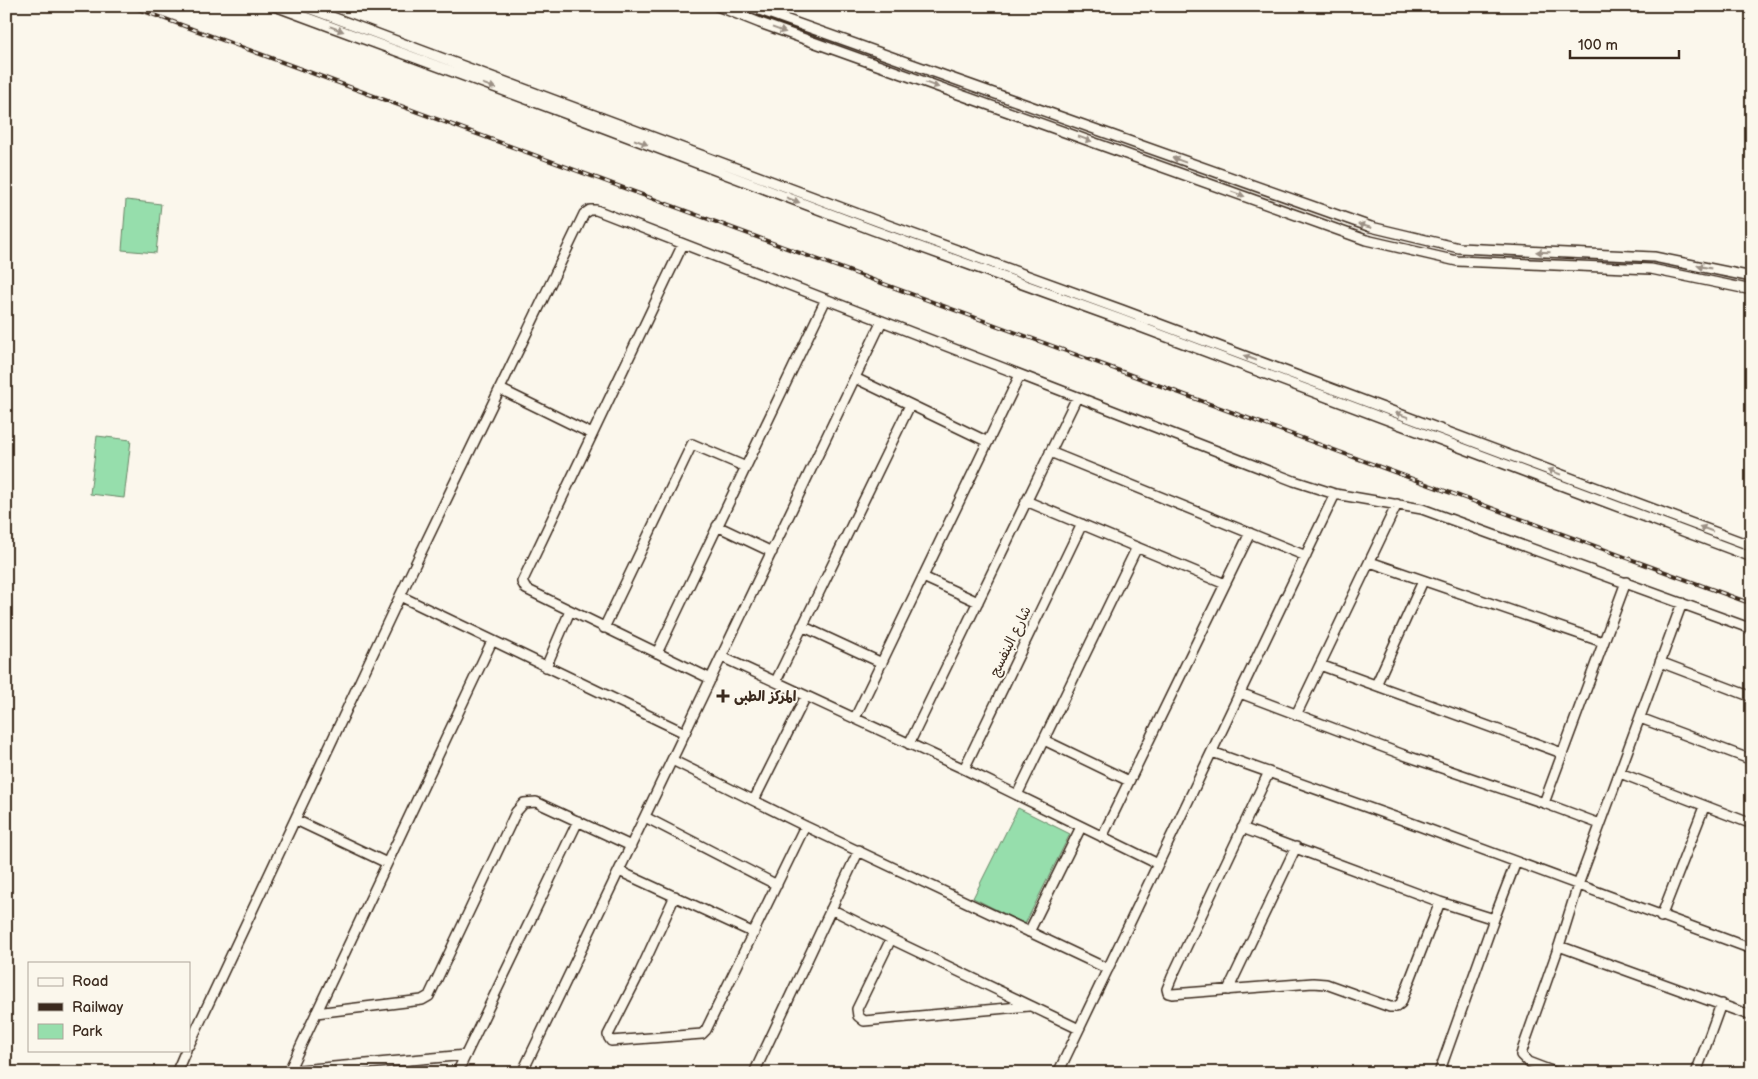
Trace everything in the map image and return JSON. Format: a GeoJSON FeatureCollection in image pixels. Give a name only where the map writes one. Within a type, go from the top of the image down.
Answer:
{"type":"FeatureCollection","features":[{"type":"Feature","properties":{"kind":"street"},"geometry":{"type":"LineString","coordinates":[[274,6],[874,230],[1122,320],[1752,557]]}},
{"type":"Feature","properties":{"kind":"street"},"geometry":{"type":"LineString","coordinates":[[304,6],[877,222],[1122,310],[1752,546]]}},
{"type":"Feature","properties":{"kind":"street"},"geometry":{"type":"LineString","coordinates":[[717,6],[862,60],[1356,236],[1384,244],[1445,259],[1469,262],[1651,269],[1752,290]]}},
{"type":"Feature","properties":{"kind":"street"},"geometry":{"type":"LineString","coordinates":[[748,6],[1348,220],[1388,232],[1459,248],[1654,257],[1752,276]]}},
{"type":"Feature","properties":{"kind":"street"},"geometry":{"type":"LineString","coordinates":[[777,6],[780,17]]}},
{"type":"Feature","properties":{"kind":"street"},"geometry":{"type":"LineString","coordinates":[[862,60],[866,48]]}},
{"type":"Feature","properties":{"kind":"street"},"geometry":{"type":"LineString","coordinates":[[190,1043],[400,596],[587,212],[596,210],[1294,482],[1335,494],[1422,509],[1752,629]]}},
{"type":"Feature","properties":{"kind":"street"},"geometry":{"type":"LineString","coordinates":[[1384,244],[1388,232]]}},
{"type":"Feature","properties":{"kind":"street"},"geometry":{"type":"LineString","coordinates":[[683,244],[522,582],[526,589],[711,679]]}},
{"type":"Feature","properties":{"kind":"street"},"geometry":{"type":"LineString","coordinates":[[657,653],[826,299]]}},
{"type":"Feature","properties":{"kind":"street"},"geometry":{"type":"LineString","coordinates":[[522,1073],[882,321]]}},
{"type":"Feature","properties":{"kind":"street"},"geometry":{"type":"LineString","coordinates":[[855,718],[1020,375]]}},
{"type":"Feature","properties":{"kind":"street"},"geometry":{"type":"LineString","coordinates":[[855,378],[988,442]]}},
{"type":"Feature","properties":{"kind":"street"},"geometry":{"type":"LineString","coordinates":[[500,389],[592,434]]}},
{"type":"Feature","properties":{"kind":"street"},"geometry":{"type":"LineString","coordinates":[[910,744],[1077,397]]}},
{"type":"Feature","properties":{"kind":"street"},"geometry":{"type":"LineString","coordinates":[[776,681],[910,405]]}},
{"type":"Feature","properties":{"kind":"street"},"geometry":{"type":"LineString","coordinates":[[604,628],[692,444],[746,467]]}},
{"type":"Feature","properties":{"kind":"street"},"geometry":{"type":"LineString","coordinates":[[1050,452],[1306,556]]}},
{"type":"Feature","properties":{"kind":"street"},"geometry":{"type":"LineString","coordinates":[[1058,1073],[1335,494]]}},
{"type":"Feature","properties":{"kind":"street"},"geometry":{"type":"LineString","coordinates":[[1026,501],[1225,584]]}},
{"type":"Feature","properties":{"kind":"street"},"geometry":{"type":"LineString","coordinates":[[1296,715],[1397,504]]}},
{"type":"Feature","properties":{"kind":"street","name":"شارع البنفسج"},"geometry":{"type":"LineString","coordinates":[[964,769],[1082,524]]}},
{"type":"Feature","properties":{"kind":"street"},"geometry":{"type":"LineString","coordinates":[[717,526],[772,552]]}},
{"type":"Feature","properties":{"kind":"street"},"geometry":{"type":"LineString","coordinates":[[1102,837],[1250,533]]}},
{"type":"Feature","properties":{"kind":"street"},"geometry":{"type":"LineString","coordinates":[[1017,795],[1137,547]]}},
{"type":"Feature","properties":{"kind":"street"},"geometry":{"type":"LineString","coordinates":[[1370,562],[1603,642]]}},
{"type":"Feature","properties":{"kind":"street"},"geometry":{"type":"LineString","coordinates":[[923,577],[978,602]]}},
{"type":"Feature","properties":{"kind":"street"},"geometry":{"type":"LineString","coordinates":[[1376,685],[1423,581]]}},
{"type":"Feature","properties":{"kind":"street"},"geometry":{"type":"LineString","coordinates":[[1544,803],[1626,582]]}},
{"type":"Feature","properties":{"kind":"street"},"geometry":{"type":"LineString","coordinates":[[400,596],[685,733]]}},
{"type":"Feature","properties":{"kind":"street"},"geometry":{"type":"LineString","coordinates":[[1557,1073],[1528,1062],[1522,1055],[1578,885],[1682,603]]}},
{"type":"Feature","properties":{"kind":"street"},"geometry":{"type":"LineString","coordinates":[[546,667],[570,611]]}},
{"type":"Feature","properties":{"kind":"street"},"geometry":{"type":"LineString","coordinates":[[802,626],[882,663]]}},
{"type":"Feature","properties":{"kind":"street"},"geometry":{"type":"LineString","coordinates":[[288,1072],[492,641]]}},
{"type":"Feature","properties":{"kind":"street"},"geometry":{"type":"LineString","coordinates":[[722,657],[964,769],[1158,864]]}},
{"type":"Feature","properties":{"kind":"street"},"geometry":{"type":"LineString","coordinates":[[1660,662],[1752,697]]}},
{"type":"Feature","properties":{"kind":"street"},"geometry":{"type":"LineString","coordinates":[[1320,665],[1562,753]]}},
{"type":"Feature","properties":{"kind":"street"},"geometry":{"type":"LineString","coordinates":[[1240,693],[1404,755],[1600,824]]}},
{"type":"Feature","properties":{"kind":"street"},"geometry":{"type":"LineString","coordinates":[[754,800],[806,696]]}},
{"type":"Feature","properties":{"kind":"street"},"geometry":{"type":"LineString","coordinates":[[1640,718],[1752,760]]}},
{"type":"Feature","properties":{"kind":"street"},"geometry":{"type":"LineString","coordinates":[[1044,740],[1129,781]]}},
{"type":"Feature","properties":{"kind":"street"},"geometry":{"type":"LineString","coordinates":[[1212,752],[1752,949]]}},
{"type":"Feature","properties":{"kind":"street"},"geometry":{"type":"LineString","coordinates":[[672,760],[805,826],[1108,969]]}},
{"type":"Feature","properties":{"kind":"street"},"geometry":{"type":"LineString","coordinates":[[1269,772],[1167,989],[1168,993],[1228,990],[1286,984],[1326,984],[1390,1007],[1396,1007],[1401,1003],[1440,902]]}},
{"type":"Feature","properties":{"kind":"street"},"geometry":{"type":"LineString","coordinates":[[1620,773],[1752,824]]}},
{"type":"Feature","properties":{"kind":"street"},"geometry":{"type":"LineString","coordinates":[[316,1013],[426,998],[429,996],[520,807],[528,801],[536,802],[631,846]]}},
{"type":"Feature","properties":{"kind":"street"},"geometry":{"type":"LineString","coordinates":[[1661,917],[1704,807]]}},
{"type":"Feature","properties":{"kind":"street"},"geometry":{"type":"LineString","coordinates":[[645,816],[777,885]]}},
{"type":"Feature","properties":{"kind":"street"},"geometry":{"type":"LineString","coordinates":[[296,820],[387,863]]}},
{"type":"Feature","properties":{"kind":"street"},"geometry":{"type":"LineString","coordinates":[[457,1073],[578,821]]}},
{"type":"Feature","properties":{"kind":"street"},"geometry":{"type":"LineString","coordinates":[[675,896],[608,1035],[611,1041],[702,1034],[710,1026],[805,826]]}},
{"type":"Feature","properties":{"kind":"street"},"geometry":{"type":"LineString","coordinates":[[1029,932],[1081,827]]}},
{"type":"Feature","properties":{"kind":"street"},"geometry":{"type":"LineString","coordinates":[[1242,828],[1440,902],[1494,919]]}},
{"type":"Feature","properties":{"kind":"street"},"geometry":{"type":"LineString","coordinates":[[1228,990],[1296,847]]}},
{"type":"Feature","properties":{"kind":"street"},"geometry":{"type":"LineString","coordinates":[[754,1073],[859,850]]}},
{"type":"Feature","properties":{"kind":"street"},"geometry":{"type":"LineString","coordinates":[[1439,1073],[1516,862]]}},
{"type":"Feature","properties":{"kind":"street"},"geometry":{"type":"LineString","coordinates":[[619,871],[754,933]]}},
{"type":"Feature","properties":{"kind":"street"},"geometry":{"type":"LineString","coordinates":[[831,909],[1079,1029]]}},
{"type":"Feature","properties":{"kind":"street"},"geometry":{"type":"LineString","coordinates":[[891,939],[857,1009],[858,1016],[864,1021],[1030,1006]]}},
{"type":"Feature","properties":{"kind":"street"},"geometry":{"type":"LineString","coordinates":[[1559,946],[1752,1016]]}},
{"type":"Feature","properties":{"kind":"street"},"geometry":{"type":"LineString","coordinates":[[1696,1073],[1721,1004]]}},
{"type":"Feature","properties":{"kind":"street"},"geometry":{"type":"LineString","coordinates":[[176,1073],[185,1052]]}},
{"type":"Feature","properties":{"kind":"street"},"geometry":{"type":"LineString","coordinates":[[288,1072],[466,1054]]}},
{"type":"Feature","properties":{"kind":"green space"},"geometry":{"type":"Polygon","coordinates":[[[126,200],[161,204],[156,253],[122,250],[126,200]]]}},
{"type":"Feature","properties":{"kind":"green space"},"geometry":{"type":"Polygon","coordinates":[[[97,436],[131,440],[124,498],[90,494],[97,436]]]}},
{"type":"Feature","properties":{"kind":"green space"},"geometry":{"type":"Polygon","coordinates":[[[1018,808],[1070,834],[1025,924],[973,898],[1018,808]]]}},
{"type":"Feature","properties":{"kind":"railway"},"geometry":{"type":"LineString","coordinates":[[130,6],[1752,604]]}},
{"type":"Feature","properties":{"kind":"place","name":"المركز الطبى"},"geometry":{"type":"Point","coordinates":[723,696]}}]}
